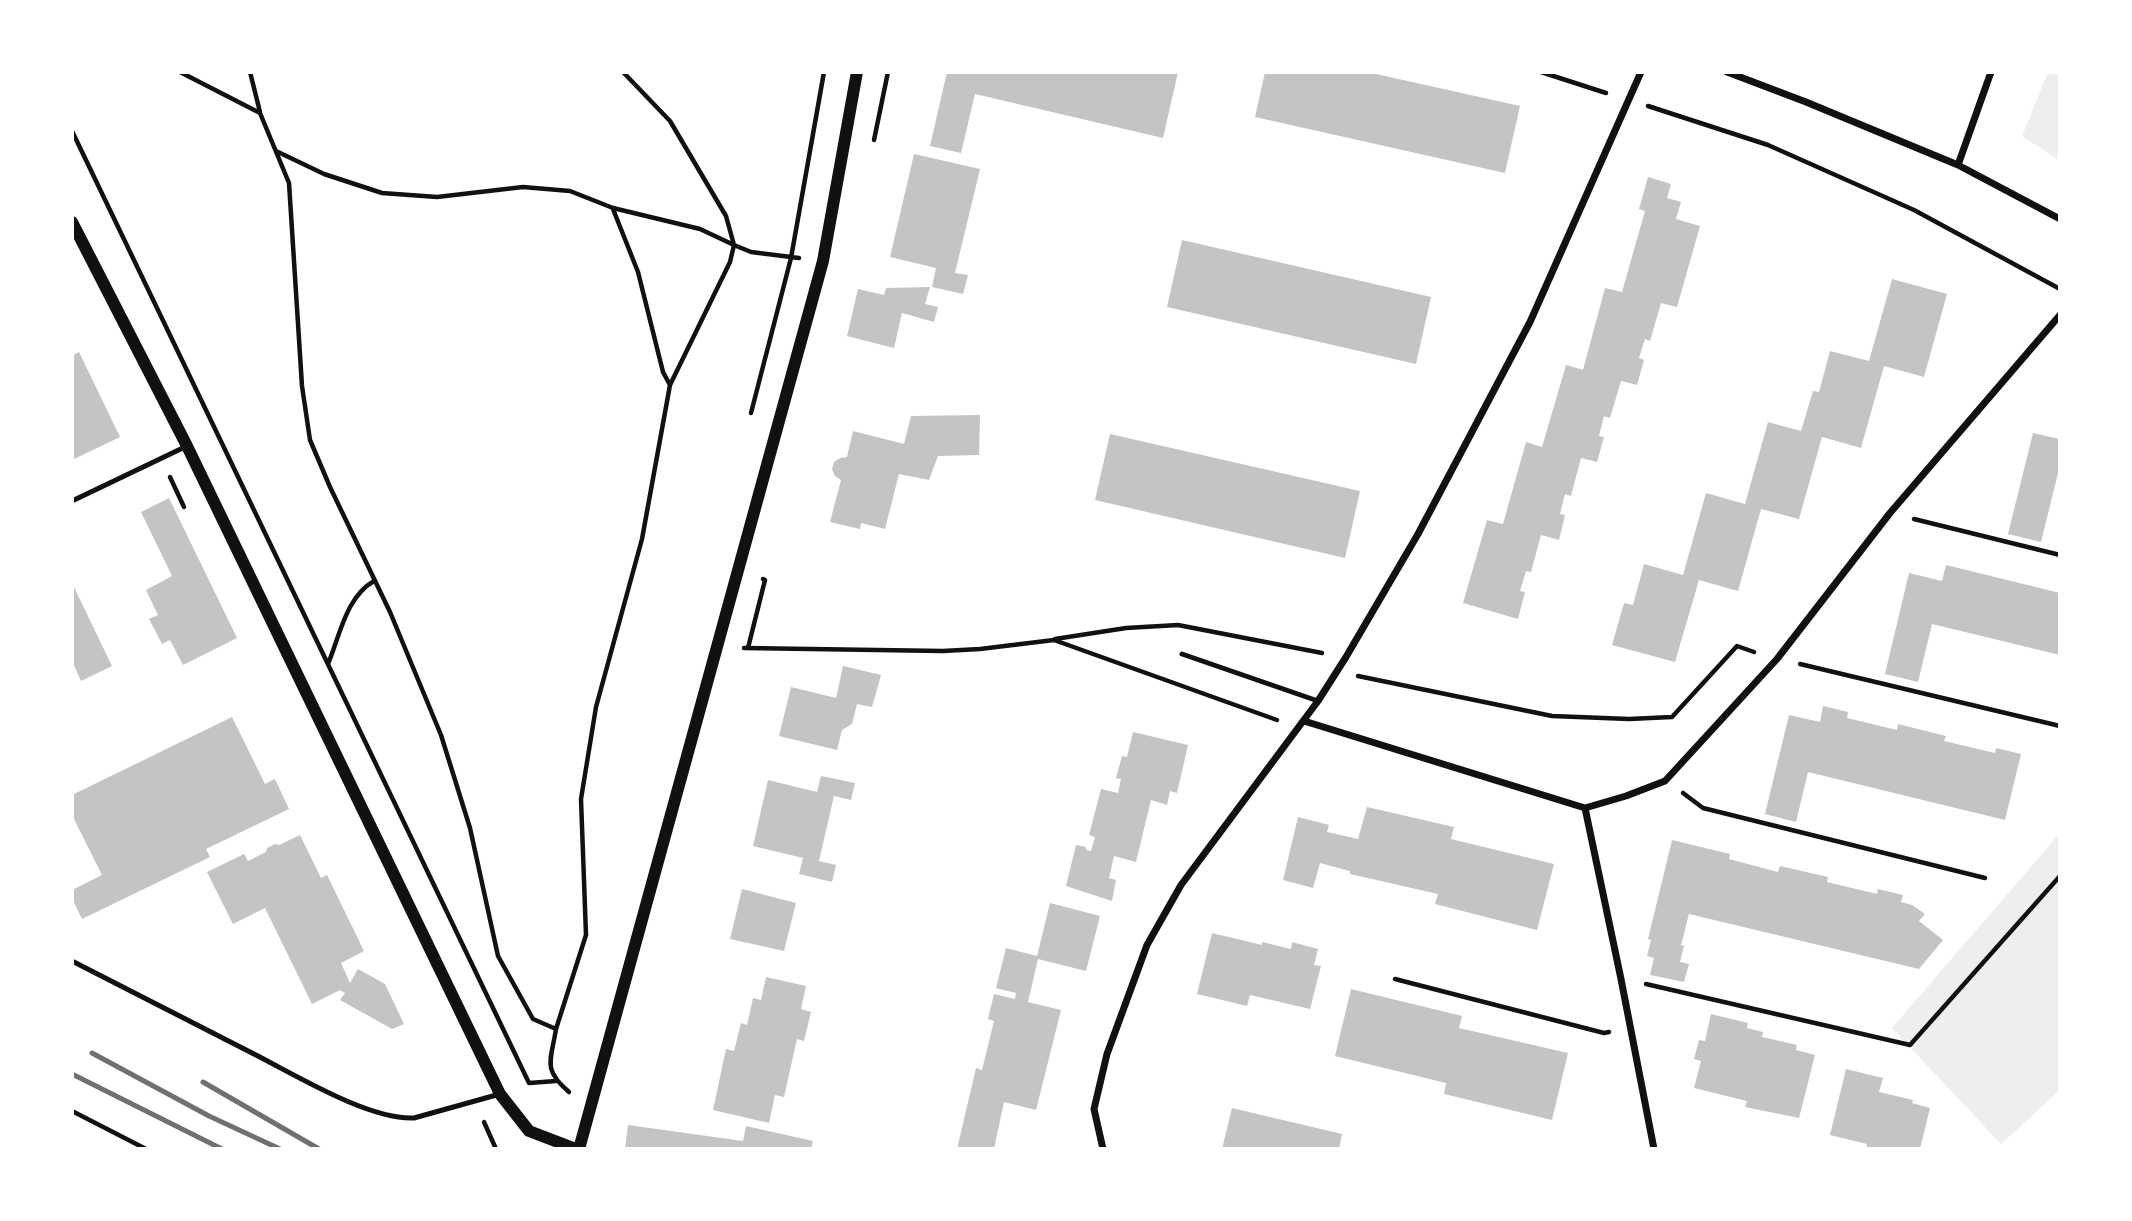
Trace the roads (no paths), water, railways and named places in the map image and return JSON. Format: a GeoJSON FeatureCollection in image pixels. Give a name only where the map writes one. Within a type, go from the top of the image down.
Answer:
{"type":"FeatureCollection","features":[{"type":"Feature","properties":{"kind":"street"},"geometry":{"type":"LineString","coordinates":[[72,222],[187,446],[500,1094],[530,1131],[577,1149],[823,261],[858,72]]}},
{"type":"Feature","properties":{"kind":"street"},"geometry":{"type":"LineString","coordinates":[[1103,1149],[1094,1109],[1107,1054],[1147,945],[1181,885],[1318,701],[1418,534],[1530,322],[1641,72]]}},
{"type":"Feature","properties":{"kind":"street"},"geometry":{"type":"LineString","coordinates":[[1727,72],[1958,165],[2060,219]]}},
{"type":"Feature","properties":{"kind":"street"},"geometry":{"type":"LineString","coordinates":[[1958,165],[1991,72]]}},
{"type":"Feature","properties":{"kind":"street"},"geometry":{"type":"LineString","coordinates":[[1301,724],[1585,808],[1665,781],[1777,659],[1889,513],[2060,315]]}},
{"type":"Feature","properties":{"kind":"street"},"geometry":{"type":"LineString","coordinates":[[1585,808],[1654,1149]]}},
{"type":"Feature","properties":{"kind":"lane"},"geometry":{"type":"LineString","coordinates":[[72,501],[187,446]]}},
{"type":"Feature","properties":{"kind":"lane"},"geometry":{"type":"LineString","coordinates":[[1182,654],[1318,701]]}},
{"type":"Feature","properties":{"kind":"lane"},"geometry":{"type":"LineString","coordinates":[[72,961],[298,1076],[387,1115],[400,1119],[427,1116],[500,1094]]}},
{"type":"Feature","properties":{"kind":"railway"},"geometry":{"type":"LineString","coordinates":[[92,1053],[209,1116],[280,1149]]}},
{"type":"Feature","properties":{"kind":"railway"},"geometry":{"type":"LineString","coordinates":[[72,1074],[222,1149]]}},
{"type":"Feature","properties":{"kind":"railway"},"geometry":{"type":"LineString","coordinates":[[203,1082],[319,1149]]}}]}
